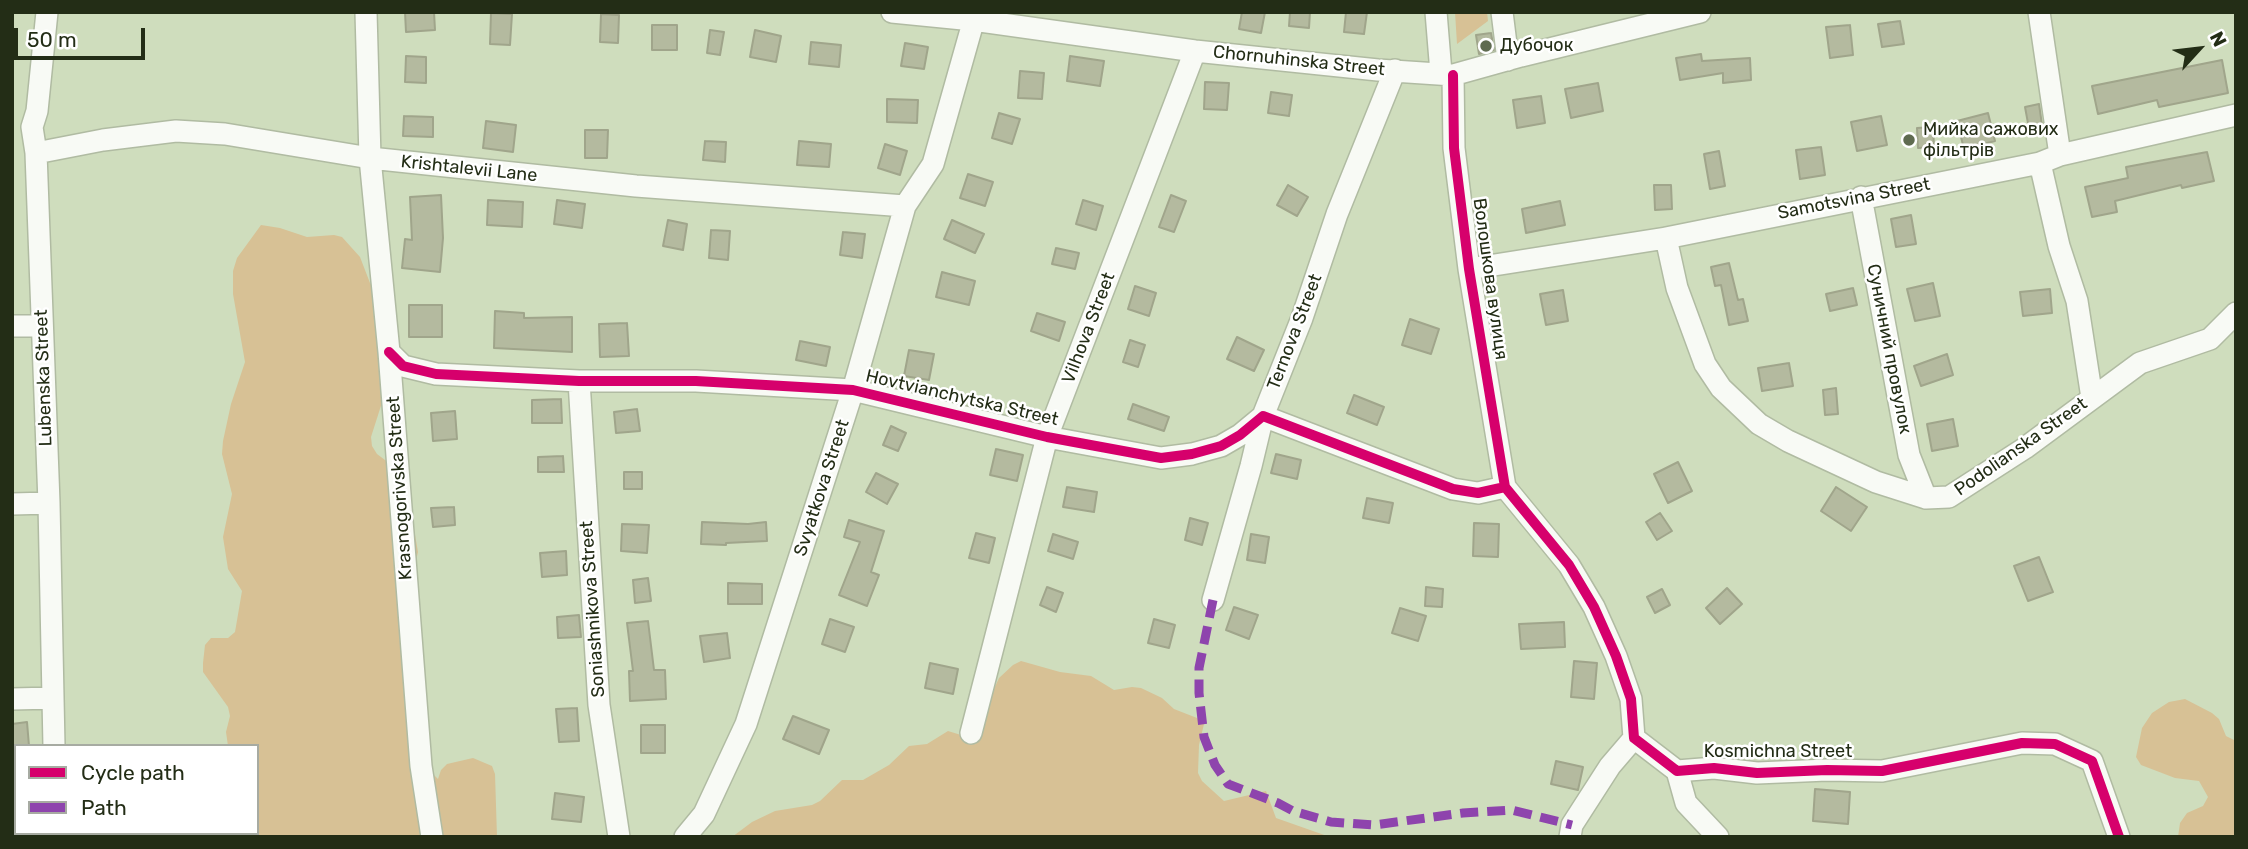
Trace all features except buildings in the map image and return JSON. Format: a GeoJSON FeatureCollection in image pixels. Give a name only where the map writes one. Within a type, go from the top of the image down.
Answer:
{"type":"FeatureCollection","features":[{"type":"Feature","properties":{"kind":"street","name":"Lubenska Street"},"geometry":{"type":"LineString","coordinates":[[47,12],[37,111],[22,127],[36,153],[49,503],[54,744]]}},
{"type":"Feature","properties":{"kind":"street","name":"Krasnogorivska Street"},"geometry":{"type":"LineString","coordinates":[[366,12],[370,158],[390,352],[421,766],[432,837]]}},
{"type":"Feature","properties":{"kind":"street","name":"Chornuhinska Street"},"geometry":{"type":"LineString","coordinates":[[892,12],[974,16],[1195,51],[1447,74],[1700,12]]}},
{"type":"Feature","properties":{"kind":"street","name":"Волошкова вулиця"},"geometry":{"type":"LineString","coordinates":[[1436,12],[1447,74],[1469,268],[1505,487]]}},
{"type":"Feature","properties":{"kind":"street"},"geometry":{"type":"LineString","coordinates":[[1502,12],[1507,60]]}},
{"type":"Feature","properties":{"kind":"street"},"geometry":{"type":"LineString","coordinates":[[2039,12],[2060,155]]}},
{"type":"Feature","properties":{"kind":"street","name":"Svyatkova Street"},"geometry":{"type":"LineString","coordinates":[[685,837],[704,814],[746,724],[853,390],[905,206],[933,164],[974,16]]}},
{"type":"Feature","properties":{"kind":"street","name":"Vilhova Street"},"geometry":{"type":"LineString","coordinates":[[971,733],[1047,437],[1195,51]]}},
{"type":"Feature","properties":{"kind":"street","name":"Ternova Street"},"geometry":{"type":"LineString","coordinates":[[1213,600],[1251,466],[1262,416],[1302,318],[1337,214],[1395,70]]}},
{"type":"Feature","properties":{"kind":"street","name":"Samotsvina Street"},"geometry":{"type":"LineString","coordinates":[[1469,268],[1666,238],[2040,163],[2060,155],[2236,115]]}},
{"type":"Feature","properties":{"kind":"street","name":"Krishtalevii Lane"},"geometry":{"type":"LineString","coordinates":[[36,153],[103,140],[176,131],[225,134],[370,158],[636,186],[905,206]]}},
{"type":"Feature","properties":{"kind":"street"},"geometry":{"type":"LineString","coordinates":[[2040,163],[2059,246],[2077,301],[2092,398]]}},
{"type":"Feature","properties":{"kind":"street","name":"Суничний провулок"},"geometry":{"type":"LineString","coordinates":[[1861,197],[1909,455],[1926,498]]}},
{"type":"Feature","properties":{"kind":"street"},"geometry":{"type":"LineString","coordinates":[[1666,238],[1677,288],[1705,365],[1721,388],[1759,424],[1788,441],[1876,482],[1926,498]]}},
{"type":"Feature","properties":{"kind":"street","name":"Podolianska Street"},"geometry":{"type":"LineString","coordinates":[[1926,498],[1950,496],[2025,448],[2140,363],[2210,339],[2236,313]]}},
{"type":"Feature","properties":{"kind":"street"},"geometry":{"type":"LineString","coordinates":[[12,326],[41,326]]}},
{"type":"Feature","properties":{"kind":"street","name":"Hovtvianchytska Street"},"geometry":{"type":"LineString","coordinates":[[390,352],[403,366],[436,373],[579,381],[696,381],[853,390],[1047,437],[1161,458],[1192,454],[1221,446],[1240,435],[1262,416]]}},
{"type":"Feature","properties":{"kind":"street","name":"Soniashnikova Street"},"geometry":{"type":"LineString","coordinates":[[579,381],[599,705],[619,837]]}},
{"type":"Feature","properties":{"kind":"street"},"geometry":{"type":"LineString","coordinates":[[1262,416],[1453,489],[1478,493],[1505,487],[1569,565],[1594,607],[1616,656],[1631,699],[1634,738],[1604,776],[1572,825],[1570,837]]}},
{"type":"Feature","properties":{"kind":"street"},"geometry":{"type":"LineString","coordinates":[[12,504],[49,503]]}},
{"type":"Feature","properties":{"kind":"street"},"geometry":{"type":"LineString","coordinates":[[12,699],[53,698]]}},
{"type":"Feature","properties":{"kind":"street"},"geometry":{"type":"LineString","coordinates":[[1634,738],[1678,771],[1686,803],[1718,837]]}},
{"type":"Feature","properties":{"kind":"street","name":"Kosmichna Street"},"geometry":{"type":"LineString","coordinates":[[1678,771],[1714,768],[1757,774],[1827,770],[1882,771],[2022,743],[2055,744],[2092,761],[2119,837]]}},
{"type":"Feature","properties":{"kind":"shaded area"},"geometry":{"type":"Polygon","coordinates":[[[1455,12],[1487,12],[1488,21],[1457,44],[1455,12]]]}},
{"type":"Feature","properties":{"kind":"shaded area"},"geometry":{"type":"Polygon","coordinates":[[[261,225],[307,237],[334,235],[342,237],[360,257],[370,283],[381,291],[386,390],[371,437],[377,454],[403,466],[418,552],[408,594],[432,773],[438,779],[447,764],[473,758],[492,766],[495,774],[497,837],[236,835],[259,835],[259,744],[228,744],[228,707],[203,672],[203,663],[205,645],[211,638],[228,638],[235,632],[242,591],[228,569],[223,537],[232,494],[222,454],[223,441],[231,404],[245,362],[233,294],[233,271],[237,258],[261,225]]]}},
{"type":"Feature","properties":{"kind":"shaded area"},"geometry":{"type":"Polygon","coordinates":[[[1021,661],[1060,672],[1091,676],[1114,690],[1141,688],[1162,698],[1174,709],[1197,718],[1204,724],[1199,745],[1198,773],[1202,781],[1224,801],[1266,791],[1276,818],[1330,837],[732,837],[752,822],[775,811],[812,805],[820,801],[842,780],[863,780],[889,765],[909,746],[927,744],[948,731],[961,735],[985,723],[987,704],[999,678],[1021,661]]]}},
{"type":"Feature","properties":{"kind":"shaded area"},"geometry":{"type":"Polygon","coordinates":[[[2185,699],[2212,713],[2219,719],[2226,736],[2236,741],[2236,837],[2178,837],[2180,823],[2187,813],[2203,806],[2208,797],[2199,781],[2175,778],[2141,765],[2136,757],[2142,728],[2152,713],[2169,702],[2185,699]]]}},
{"type":"Feature","properties":{"kind":"marked path"},"geometry":{"type":"LineString","coordinates":[[1213,600],[1199,668],[1199,693],[1204,737],[1215,765],[1228,784],[1293,811],[1331,822],[1374,825],[1463,813],[1512,810],[1572,825]]}},
{"type":"Feature","properties":{"kind":"cycle path"},"geometry":{"type":"LineString","coordinates":[[1453,75],[1454,148],[1469,269],[1505,487],[1569,565],[1594,607],[1616,656],[1631,699],[1634,738],[1677,771],[1714,768],[1757,773],[1882,771],[2022,743],[2055,744],[2092,761],[2119,837]]}},
{"type":"Feature","properties":{"kind":"cycle path"},"geometry":{"type":"LineString","coordinates":[[389,352],[403,366],[436,374],[579,381],[696,381],[853,390],[1047,437],[1161,458],[1192,454],[1221,446],[1263,416],[1453,489],[1478,493],[1505,487]]}},
{"type":"Feature","properties":{"kind":"place","name":"Дубочок"},"geometry":{"type":"Point","coordinates":[1486,46]}},
{"type":"Feature","properties":{"kind":"place","name":"Мийка сажових фільтрів"},"geometry":{"type":"Point","coordinates":[1909,140]}}]}
